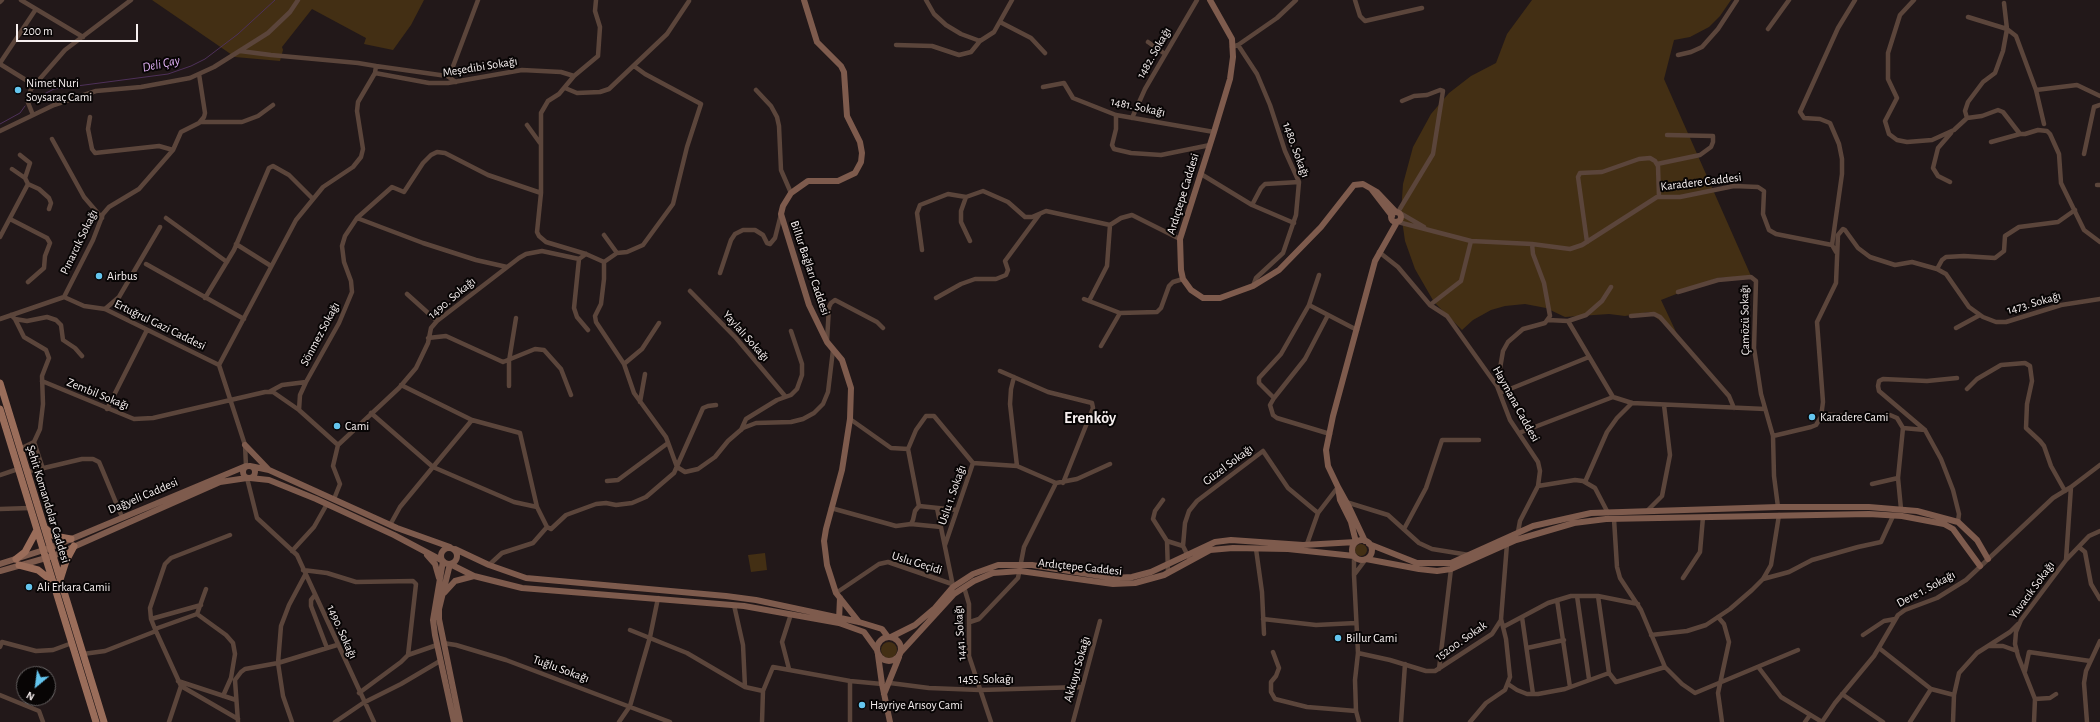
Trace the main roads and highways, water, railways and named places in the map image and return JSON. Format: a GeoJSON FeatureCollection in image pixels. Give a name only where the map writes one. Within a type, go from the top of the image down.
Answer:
{"type":"FeatureCollection","features":[{"type":"Feature","properties":{"kind":"main road","name":"Şehit Komandolar Caddesi"},"geometry":{"type":"LineString","coordinates":[[0,383],[27,472],[47,549],[53,556],[57,581],[72,643],[96,722]]}},
{"type":"Feature","properties":{"kind":"main road","name":"Şehit Komandolar Caddesi"},"geometry":{"type":"LineString","coordinates":[[0,409],[30,508],[41,529]]}},
{"type":"Feature","properties":{"kind":"main road"},"geometry":{"type":"LineString","coordinates":[[71,539],[54,536],[41,529],[17,562],[38,570],[57,581],[74,546]]}},
{"type":"Feature","properties":{"kind":"main road","name":"Şehit Komandolar Caddesi"},"geometry":{"type":"LineString","coordinates":[[47,549],[45,558],[57,581],[83,654],[104,722]]}},
{"type":"Feature","properties":{"kind":"waterway","name":"Deli Çay"},"geometry":{"type":"LineString","coordinates":[[30,101],[54,89],[168,74],[191,66],[205,59],[238,34],[275,0]]}},
{"type":"Feature","properties":{"kind":"waterway","name":"Deli Çay"},"geometry":{"type":"LineString","coordinates":[[0,124],[20,113],[25,106]]}},
{"type":"Feature","properties":{"kind":"place","name":"Nimet Nuri Soysaraç Cami"},"geometry":{"type":"Point","coordinates":[18,90]}},
{"type":"Feature","properties":{"kind":"place","name":"Airbus"},"geometry":{"type":"Point","coordinates":[99,276]}},
{"type":"Feature","properties":{"kind":"place","name":"Karadere Cami"},"geometry":{"type":"Point","coordinates":[1812,417]}},
{"type":"Feature","properties":{"kind":"place","name":"Cami"},"geometry":{"type":"Point","coordinates":[337,426]}},
{"type":"Feature","properties":{"kind":"place","name":"Ali Erkara Camii"},"geometry":{"type":"Point","coordinates":[29,587]}},
{"type":"Feature","properties":{"kind":"place","name":"Billur Cami"},"geometry":{"type":"Point","coordinates":[1338,638]}},
{"type":"Feature","properties":{"kind":"place","name":"Hayriye Arısoy Cami"},"geometry":{"type":"Point","coordinates":[862,705]}},
{"type":"Feature","properties":{"kind":"district","name":"Erenköy"},"geometry":{"type":"Point","coordinates":[1090,418]}}]}
